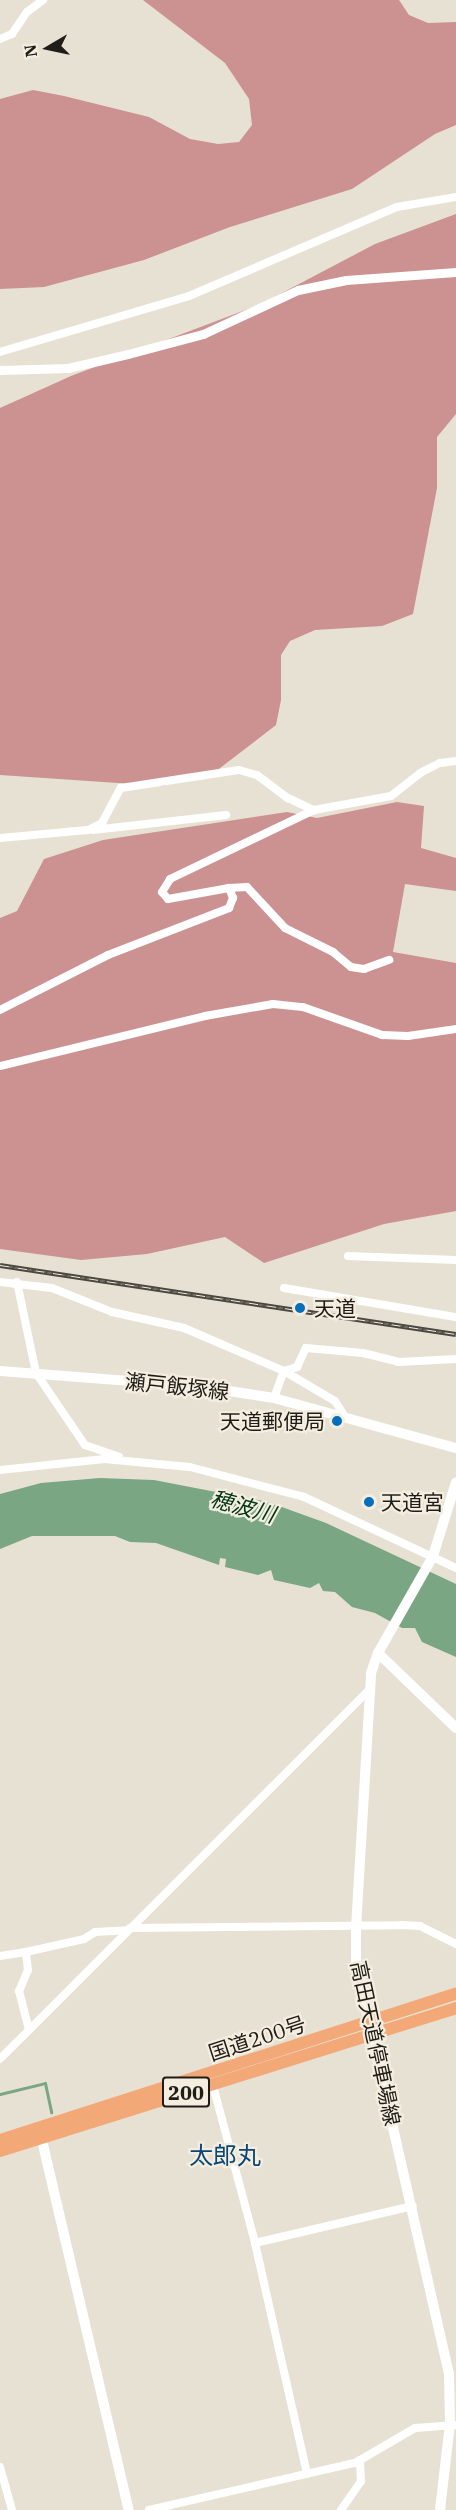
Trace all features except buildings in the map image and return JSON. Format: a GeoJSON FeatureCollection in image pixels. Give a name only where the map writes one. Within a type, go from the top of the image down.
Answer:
{"type":"FeatureCollection","features":[{"type":"Feature","properties":{"kind":"highway","name":"国道200号"},"geometry":{"type":"LineString","coordinates":[[0,2151],[41,2133],[370,2028],[456,1994]]}},
{"type":"Feature","properties":{"kind":"highway","name":"国道200号"},"geometry":{"type":"LineString","coordinates":[[370,2028],[456,2008]]}},
{"type":"Feature","properties":{"kind":"highway","name":"国道200号"},"geometry":{"type":"LineString","coordinates":[[0,2140],[41,2133]]}},
{"type":"Feature","properties":{"kind":"main road","name":"瀬戸飯塚線"},"geometry":{"type":"LineString","coordinates":[[0,1371],[196,1386],[274,1398],[343,1414],[456,1448]]}},
{"type":"Feature","properties":{"kind":"main road","name":"高田天道停車場線"},"geometry":{"type":"LineString","coordinates":[[440,2510],[453,2424],[449,2374],[413,2206],[370,2028],[356,1960],[356,1928],[368,1691],[379,1651],[431,1559],[456,1482]]}},
{"type":"Feature","properties":{"kind":"main road"},"geometry":{"type":"LineString","coordinates":[[379,1651],[456,1728]]}},
{"type":"Feature","properties":{"kind":"main road"},"geometry":{"type":"LineString","coordinates":[[41,2133],[129,2510]]}},
{"type":"Feature","properties":{"kind":"street"},"geometry":{"type":"LineString","coordinates":[[0,39],[12,34],[27,12],[43,0]]}},
{"type":"Feature","properties":{"kind":"street"},"geometry":{"type":"LineString","coordinates":[[0,352],[189,296],[397,207],[456,197]]}},
{"type":"Feature","properties":{"kind":"street"},"geometry":{"type":"LineString","coordinates":[[0,370],[68,368],[203,334],[298,290],[346,280],[456,272]]}},
{"type":"Feature","properties":{"kind":"street"},"geometry":{"type":"LineString","coordinates":[[389,960],[364,969],[351,967],[333,952],[285,928],[247,887],[229,888],[174,900],[162,892],[170,879],[314,810],[391,796],[420,773],[440,763],[456,761]]}},
{"type":"Feature","properties":{"kind":"street"},"geometry":{"type":"LineString","coordinates":[[88,830],[102,823],[121,788],[135,783],[239,770],[257,775],[288,798],[314,810]]}},
{"type":"Feature","properties":{"kind":"street"},"geometry":{"type":"LineString","coordinates":[[0,838],[225,815]]}},
{"type":"Feature","properties":{"kind":"street"},"geometry":{"type":"LineString","coordinates":[[0,1010],[108,954],[228,908],[233,892],[229,888]]}},
{"type":"Feature","properties":{"kind":"street"},"geometry":{"type":"LineString","coordinates":[[0,1066],[205,1016],[273,1004],[303,1007],[382,1035],[408,1036],[456,1029]]}},
{"type":"Feature","properties":{"kind":"street"},"geometry":{"type":"LineString","coordinates":[[348,1256],[456,1260]]}},
{"type":"Feature","properties":{"kind":"street"},"geometry":{"type":"LineString","coordinates":[[0,1282],[17,1282],[52,1288],[112,1312],[184,1328],[284,1371],[335,1401],[343,1414]]}},
{"type":"Feature","properties":{"kind":"street"},"geometry":{"type":"LineString","coordinates":[[17,1282],[36,1373],[85,1445],[126,1460]]}},
{"type":"Feature","properties":{"kind":"street"},"geometry":{"type":"LineString","coordinates":[[284,1288],[456,1317]]}},
{"type":"Feature","properties":{"kind":"street"},"geometry":{"type":"LineString","coordinates":[[284,1371],[297,1367],[306,1348],[363,1353],[398,1362],[456,1359]]}},
{"type":"Feature","properties":{"kind":"street"},"geometry":{"type":"LineString","coordinates":[[274,1398],[284,1371]]}},
{"type":"Feature","properties":{"kind":"street"},"geometry":{"type":"LineString","coordinates":[[0,1470],[34,1463],[126,1460],[190,1467],[304,1497],[431,1559],[456,1568]]}},
{"type":"Feature","properties":{"kind":"street"},"geometry":{"type":"LineString","coordinates":[[0,2059],[368,1691]]}},
{"type":"Feature","properties":{"kind":"street"},"geometry":{"type":"LineString","coordinates":[[0,1956],[84,1940],[95,1932],[129,1929],[420,1926],[456,1944]]}},
{"type":"Feature","properties":{"kind":"street"},"geometry":{"type":"LineString","coordinates":[[26,1952],[28,1970],[19,1991],[29,2030]]}},
{"type":"Feature","properties":{"kind":"street"},"geometry":{"type":"LineString","coordinates":[[211,2079],[255,2243],[307,2474]]}},
{"type":"Feature","properties":{"kind":"street"},"geometry":{"type":"LineString","coordinates":[[255,2243],[413,2206]]}},
{"type":"Feature","properties":{"kind":"street"},"geometry":{"type":"LineString","coordinates":[[149,2510],[360,2460],[415,2428],[453,2424]]}},
{"type":"Feature","properties":{"kind":"street"},"geometry":{"type":"LineString","coordinates":[[341,2510],[361,2481],[360,2460]]}},
{"type":"Feature","properties":{"kind":"street"},"geometry":{"type":"LineString","coordinates":[[0,2467],[12,2510]]}},
{"type":"Feature","properties":{"kind":"shaded area"},"geometry":{"type":"Polygon","coordinates":[[[143,0],[399,0],[409,15],[428,23],[456,22],[456,125],[435,134],[352,189],[230,227],[144,260],[44,287],[0,289],[0,99],[33,90],[64,96],[149,117],[190,139],[218,144],[239,142],[252,125],[249,99],[225,63],[143,0]]]}},
{"type":"Feature","properties":{"kind":"shaded area"},"geometry":{"type":"Polygon","coordinates":[[[456,214],[456,414],[437,437],[437,488],[413,614],[382,626],[315,630],[290,641],[281,655],[281,700],[276,725],[211,775],[162,786],[0,775],[0,408],[71,376],[261,304],[375,244],[456,214]]]}},
{"type":"Feature","properties":{"kind":"shaded area"},"geometry":{"type":"Polygon","coordinates":[[[397,802],[424,806],[421,848],[456,858],[456,891],[405,884],[393,952],[456,963],[456,1211],[384,1224],[264,1263],[225,1237],[147,1254],[81,1260],[0,1249],[0,918],[17,911],[44,859],[103,840],[287,812],[317,818],[397,802]]]}},
{"type":"Feature","properties":{"kind":"water","name":"穂波川"},"geometry":{"type":"Polygon","coordinates":[[[100,1478],[154,1480],[268,1502],[326,1523],[456,1584],[456,1657],[422,1642],[415,1628],[402,1628],[375,1613],[352,1607],[335,1592],[323,1591],[319,1583],[310,1588],[274,1580],[271,1570],[258,1575],[225,1567],[226,1559],[220,1558],[219,1565],[156,1543],[130,1542],[115,1536],[32,1536],[0,1549],[0,1494],[41,1483],[100,1478]]]}},
{"type":"Feature","properties":{"kind":"waterway"},"geometry":{"type":"LineString","coordinates":[[0,2094],[45,2083],[51,2112]]}},
{"type":"Feature","properties":{"kind":"railway"},"geometry":{"type":"LineString","coordinates":[[0,1265],[456,1334]]}},
{"type":"Feature","properties":{"kind":"place","name":"天道"},"geometry":{"type":"Point","coordinates":[300,1308]}},
{"type":"Feature","properties":{"kind":"place","name":"天道郵便局"},"geometry":{"type":"Point","coordinates":[337,1421]}},
{"type":"Feature","properties":{"kind":"place","name":"天道宮"},"geometry":{"type":"Point","coordinates":[369,1502]}},
{"type":"Feature","properties":{"kind":"district","name":"太郎丸"},"geometry":{"type":"Point","coordinates":[225,2156]}}]}
